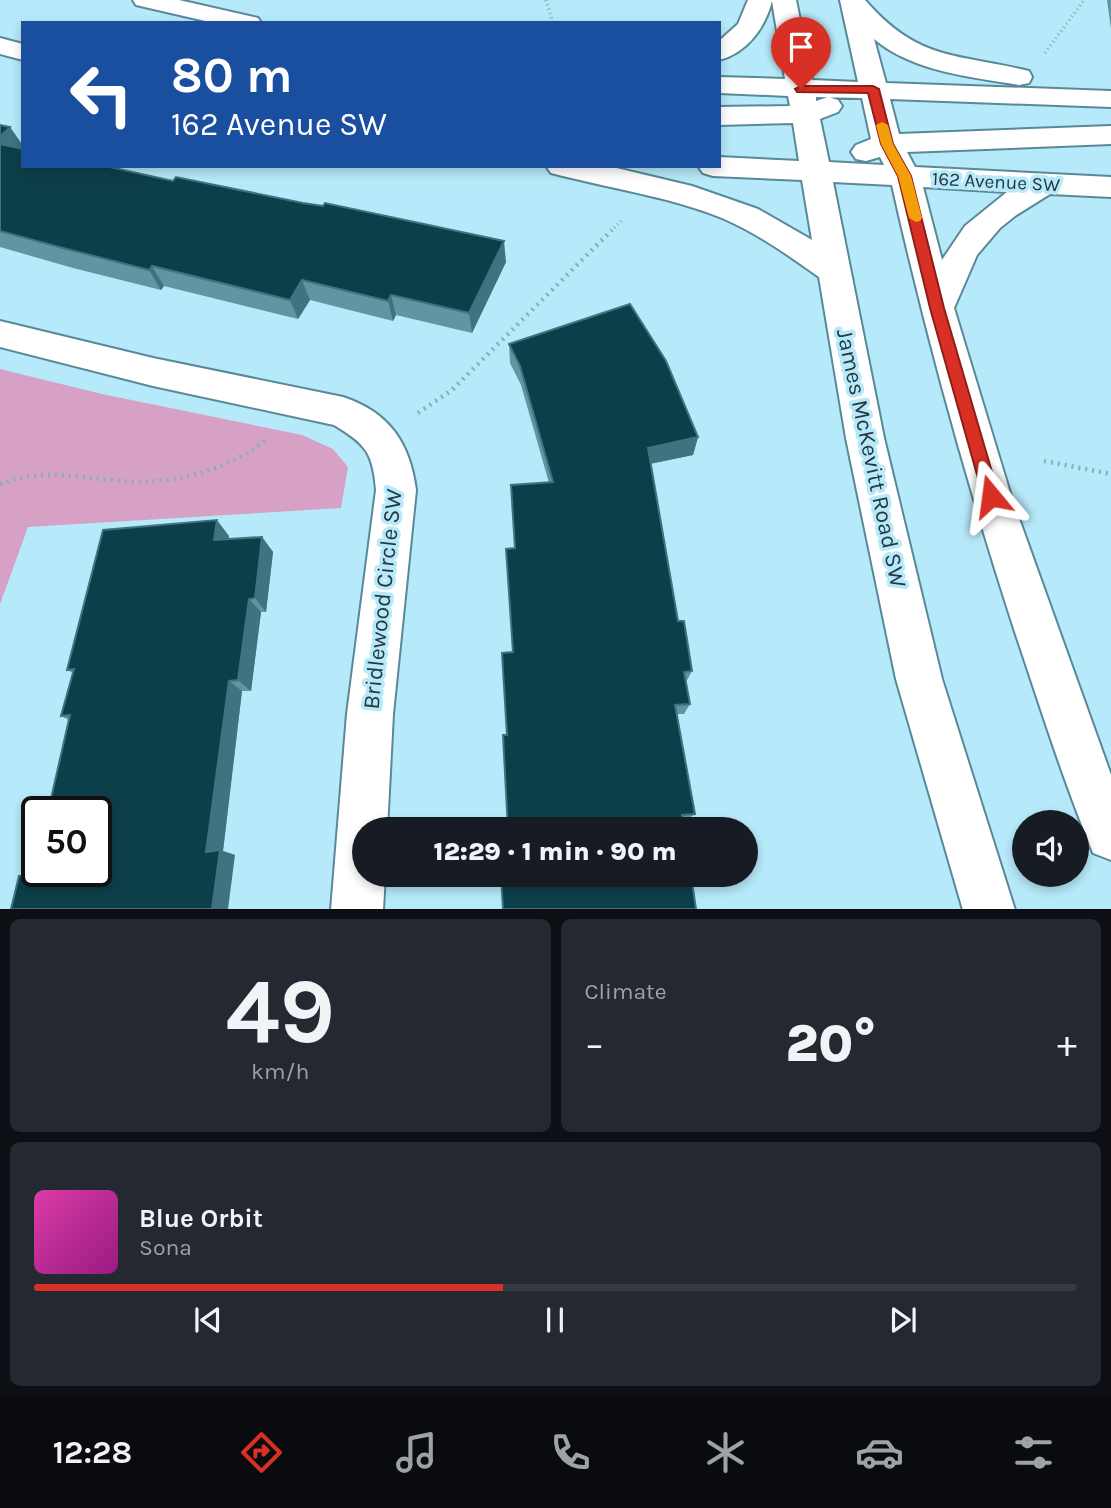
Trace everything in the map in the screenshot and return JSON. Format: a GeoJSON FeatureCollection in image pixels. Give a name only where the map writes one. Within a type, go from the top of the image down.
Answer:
{"type":"FeatureCollection","features":[{"type":"Feature","properties":{"kind":"main road"},"geometry":{"type":"LineString","coordinates":[[145,0],[240,21]]}},
{"type":"Feature","properties":{"kind":"main road"},"geometry":{"type":"LineString","coordinates":[[721,50],[742,39],[752,24],[760,0]]}},
{"type":"Feature","properties":{"kind":"main road","name":"James McKevitt Road SW"},"geometry":{"type":"LineString","coordinates":[[784,0],[864,438],[919,678],[989,909]]}},
{"type":"Feature","properties":{"kind":"main road"},"geometry":{"type":"LineString","coordinates":[[852,0],[887,144],[905,176],[937,308],[991,496],[1083,766],[1111,835]]}},
{"type":"Feature","properties":{"kind":"main road"},"geometry":{"type":"LineString","coordinates":[[852,0],[889,38],[921,54],[998,74],[1111,90]]}},
{"type":"Feature","properties":{"kind":"main road"},"geometry":{"type":"LineString","coordinates":[[0,46],[21,51]]}},
{"type":"Feature","properties":{"kind":"main road"},"geometry":{"type":"LineString","coordinates":[[721,85],[803,102]]}},
{"type":"Feature","properties":{"kind":"main road"},"geometry":{"type":"LineString","coordinates":[[721,116],[873,89],[1111,99]]}},
{"type":"Feature","properties":{"kind":"main road"},"geometry":{"type":"LineString","coordinates":[[816,172],[887,144],[1111,135]]}},
{"type":"Feature","properties":{"kind":"main road","name":"162 Avenue SW"},"geometry":{"type":"LineString","coordinates":[[721,166],[1111,187]]}},
{"type":"Feature","properties":{"kind":"main road"},"geometry":{"type":"LineString","coordinates":[[570,168],[656,187],[734,211],[797,244],[835,272]]}},
{"type":"Feature","properties":{"kind":"main road"},"geometry":{"type":"LineString","coordinates":[[937,308],[953,266],[984,224],[1044,184]]}},
{"type":"Feature","properties":{"kind":"main road","name":"Bridlewood Circle SW"},"geometry":{"type":"LineString","coordinates":[[0,334],[153,372],[343,412],[364,424],[380,438],[394,461],[396,490],[370,713],[357,909]]}},
{"type":"Feature","properties":{"kind":"path"},"geometry":{"type":"LineString","coordinates":[[546,0],[552,21]]}},
{"type":"Feature","properties":{"kind":"path"},"geometry":{"type":"LineString","coordinates":[[380,438],[452,390],[630,212]]}},
{"type":"Feature","properties":{"kind":"path"},"geometry":{"type":"LineString","coordinates":[[0,484],[45,473],[121,481],[173,479],[212,472],[250,454],[271,436],[293,401]]}},
{"type":"Feature","properties":{"kind":"path"},"geometry":{"type":"LineString","coordinates":[[1044,461],[1111,474]]}},
{"type":"Feature","properties":{"kind":"shaded area"},"geometry":{"type":"Polygon","coordinates":[[[0,369],[102,394],[302,435],[333,449],[348,467],[341,508],[28,527],[0,604],[0,369]]]}},
{"type":"Feature","properties":{"kind":"building"},"geometry":{"type":"Polygon","coordinates":[[[0,125],[10,127],[0,137],[0,125]]]}},
{"type":"Feature","properties":{"kind":"building"},"geometry":{"type":"Polygon","coordinates":[[[0,144],[21,149],[21,168],[114,168],[173,181],[176,177],[303,203],[323,206],[325,203],[504,241],[469,313],[391,295],[388,301],[302,280],[290,300],[152,266],[149,270],[0,231],[0,144]]]}},
{"type":"Feature","properties":{"kind":"building"},"geometry":{"type":"Polygon","coordinates":[[[630,304],[666,361],[698,437],[648,448],[678,621],[684,621],[692,671],[684,672],[690,704],[675,705],[695,814],[682,817],[507,817],[503,735],[507,735],[502,653],[513,652],[506,549],[515,548],[511,485],[553,482],[520,366],[509,344],[630,304]]]}},
{"type":"Feature","properties":{"kind":"building"},"geometry":{"type":"Polygon","coordinates":[[[217,520],[214,540],[262,537],[255,598],[249,599],[238,680],[229,681],[206,852],[220,850],[212,909],[11,909],[19,876],[21,887],[112,887],[112,796],[52,796],[70,715],[61,716],[74,669],[67,670],[103,530],[217,520]]]}},
{"type":"Feature","properties":{"kind":"building"},"geometry":{"type":"Polygon","coordinates":[[[502,887],[693,887],[696,909],[503,909],[502,887]]]}},
{"type":"Feature","properties":{"kind":"slow traffic"},"geometry":{"type":"LineString","coordinates":[[882,125],[887,144],[905,176],[916,218]]}},
{"type":"Feature","properties":{"kind":"route"},"geometry":{"type":"LineString","coordinates":[[801,89],[873,89],[887,144],[905,176],[937,308],[991,496]]}}]}
